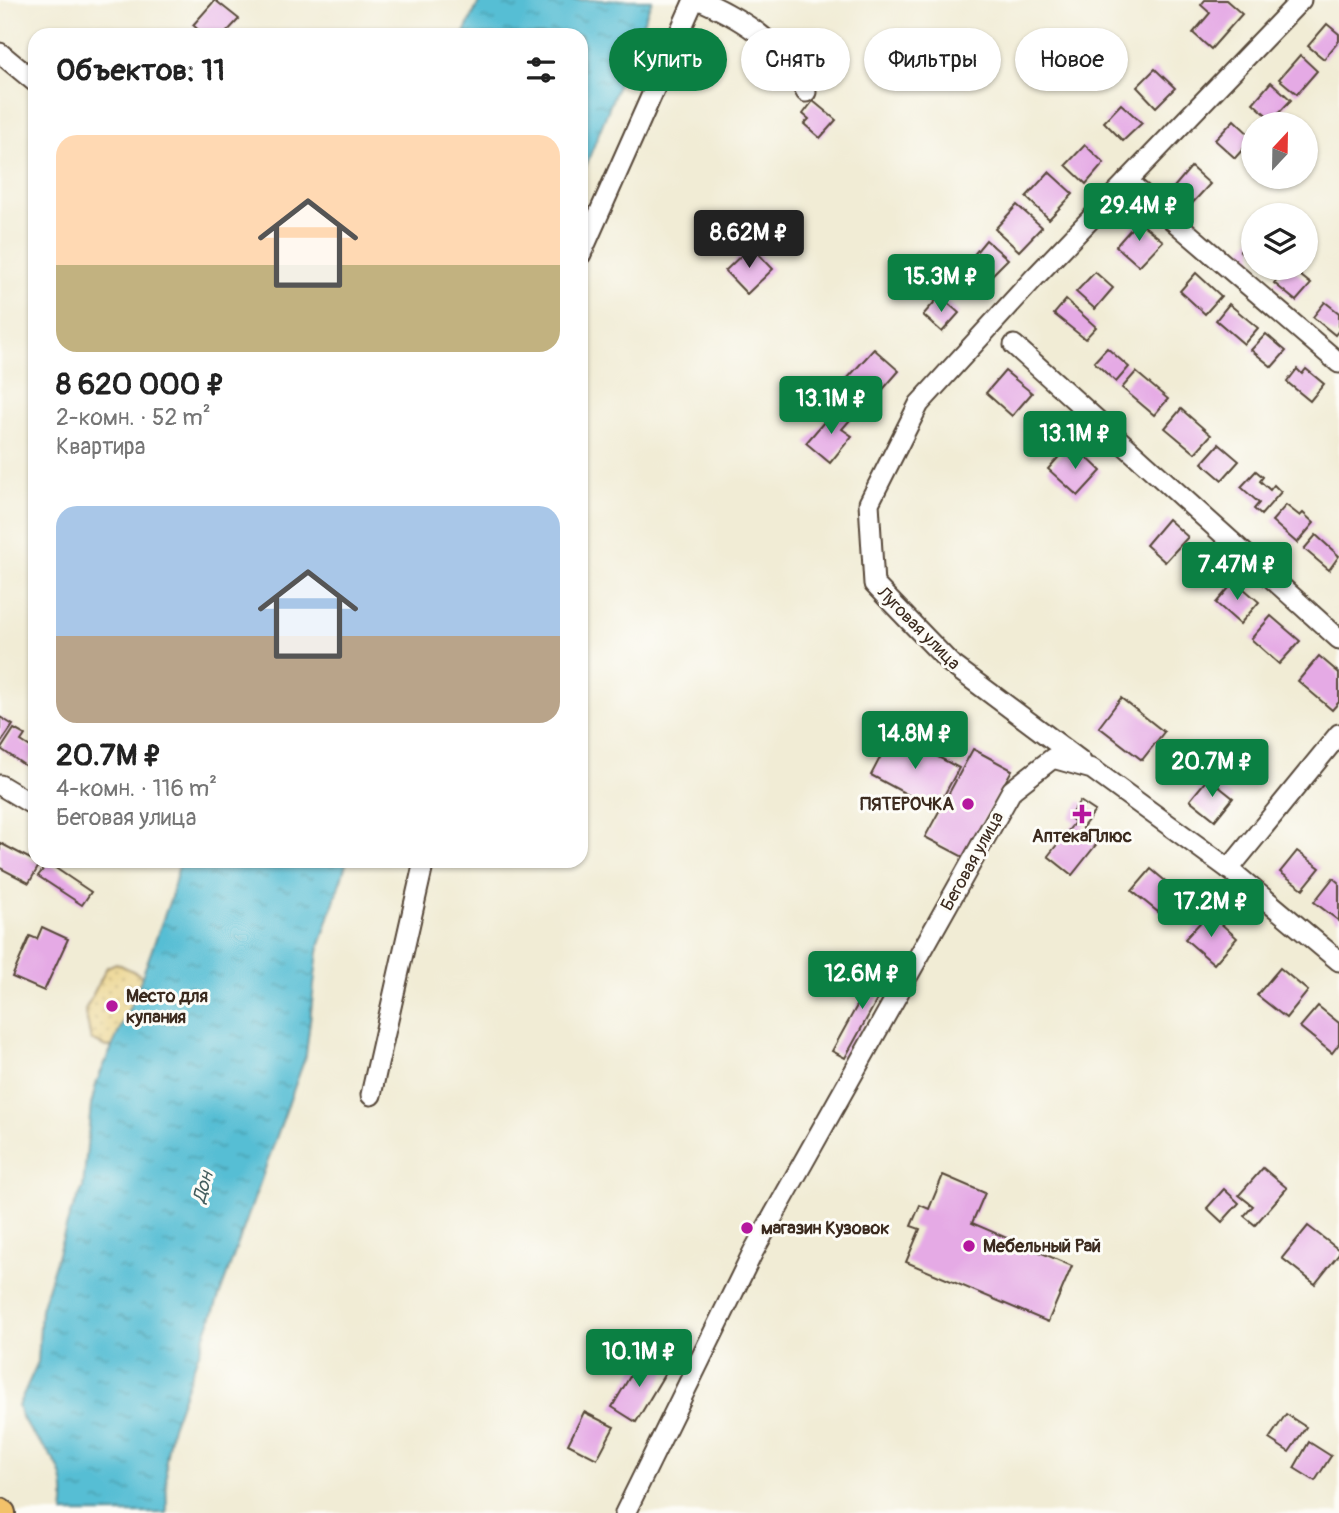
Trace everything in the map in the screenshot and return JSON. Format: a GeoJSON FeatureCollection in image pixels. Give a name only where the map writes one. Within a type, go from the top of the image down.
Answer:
{"type":"FeatureCollection","features":[{"type":"Feature","properties":{"kind":"street"},"geometry":{"type":"LineString","coordinates":[[588,238],[694,0]]}},
{"type":"Feature","properties":{"kind":"street"},"geometry":{"type":"LineString","coordinates":[[700,0],[734,15],[780,50],[806,92]]}},
{"type":"Feature","properties":{"kind":"street","name":"Луговая улица"},"geometry":{"type":"LineString","coordinates":[[1092,769],[950,663],[874,584],[869,503],[919,404],[1301,0]]}},
{"type":"Feature","properties":{"kind":"street"},"geometry":{"type":"LineString","coordinates":[[0,53],[28,76]]}},
{"type":"Feature","properties":{"kind":"street"},"geometry":{"type":"LineString","coordinates":[[1127,181],[1339,363]]}},
{"type":"Feature","properties":{"kind":"street"},"geometry":{"type":"LineString","coordinates":[[1014,345],[1339,639]]}},
{"type":"Feature","properties":{"kind":"street"},"geometry":{"type":"LineString","coordinates":[[1229,869],[1339,734]]}},
{"type":"Feature","properties":{"kind":"street","name":"Беговая улица"},"geometry":{"type":"LineString","coordinates":[[625,1513],[753,1252],[1012,790],[1052,758],[1092,769],[1229,869],[1339,961]]}},
{"type":"Feature","properties":{"kind":"street"},"geometry":{"type":"LineString","coordinates":[[0,785],[28,802]]}},
{"type":"Feature","properties":{"kind":"street"},"geometry":{"type":"LineString","coordinates":[[371,1095],[376,1062],[422,868]]}},
{"type":"Feature","properties":{"kind":"sand","name":"Место для купания"},"geometry":{"type":"Polygon","coordinates":[[[116,963],[139,974],[145,982],[119,1046],[107,1047],[91,1040],[85,1010],[107,967],[116,963]]]}},
{"type":"Feature","properties":{"kind":"water"},"geometry":{"type":"Polygon","coordinates":[[[480,0],[652,0],[641,28],[609,28],[609,91],[616,91],[588,160],[588,28],[466,28],[480,0]]]}},
{"type":"Feature","properties":{"kind":"water","name":"Дон"},"geometry":{"type":"Polygon","coordinates":[[[178,868],[345,868],[318,951],[306,1055],[171,1430],[166,1459],[167,1513],[63,1513],[62,1476],[56,1463],[24,1421],[18,1406],[38,1362],[41,1309],[70,1214],[83,1188],[91,1105],[97,1081],[136,993],[171,897],[178,868]]]}},
{"type":"Feature","properties":{"kind":"building"},"geometry":{"type":"Polygon","coordinates":[[[215,0],[239,19],[231,28],[196,28],[193,25],[215,0]]]}},
{"type":"Feature","properties":{"kind":"building"},"geometry":{"type":"Polygon","coordinates":[[[1205,0],[1226,0],[1242,14],[1211,49],[1193,33],[1210,13],[1201,5],[1205,0]]]}},
{"type":"Feature","properties":{"kind":"building"},"geometry":{"type":"Polygon","coordinates":[[[1327,24],[1339,34],[1339,41],[1324,59],[1308,46],[1327,24]]]}},
{"type":"Feature","properties":{"kind":"building"},"geometry":{"type":"Polygon","coordinates":[[[1300,55],[1317,71],[1297,94],[1279,79],[1300,55]]]}},
{"type":"Feature","properties":{"kind":"building"},"geometry":{"type":"Polygon","coordinates":[[[1155,69],[1175,88],[1156,107],[1137,87],[1155,69]]]}},
{"type":"Feature","properties":{"kind":"building"},"geometry":{"type":"Polygon","coordinates":[[[1271,82],[1291,100],[1280,112],[1263,112],[1253,103],[1271,82]]]}},
{"type":"Feature","properties":{"kind":"building"},"geometry":{"type":"Polygon","coordinates":[[[813,101],[836,120],[820,138],[804,124],[809,119],[803,114],[813,101]]]}},
{"type":"Feature","properties":{"kind":"building"},"geometry":{"type":"Polygon","coordinates":[[[1121,104],[1142,123],[1123,141],[1104,122],[1121,104]]]}},
{"type":"Feature","properties":{"kind":"building"},"geometry":{"type":"Polygon","coordinates":[[[1234,120],[1241,127],[1241,151],[1235,158],[1215,140],[1234,120]]]}},
{"type":"Feature","properties":{"kind":"building"},"geometry":{"type":"Polygon","coordinates":[[[1085,145],[1104,163],[1086,184],[1066,165],[1085,145]]]}},
{"type":"Feature","properties":{"kind":"building"},"geometry":{"type":"Polygon","coordinates":[[[1191,167],[1210,184],[1187,209],[1169,193],[1191,167]]]}},
{"type":"Feature","properties":{"kind":"building"},"geometry":{"type":"Polygon","coordinates":[[[1049,172],[1073,194],[1049,219],[1026,197],[1049,172]]]}},
{"type":"Feature","properties":{"kind":"building"},"geometry":{"type":"Polygon","coordinates":[[[1017,205],[1042,227],[1019,251],[995,229],[1017,205]]]}},
{"type":"Feature","properties":{"kind":"building"},"geometry":{"type":"Polygon","coordinates":[[[1138,221],[1163,241],[1139,266],[1116,246],[1138,221]]]}},
{"type":"Feature","properties":{"kind":"building"},"geometry":{"type":"Polygon","coordinates":[[[986,240],[1008,259],[992,275],[972,257],[986,240]]]}},
{"type":"Feature","properties":{"kind":"building"},"geometry":{"type":"Polygon","coordinates":[[[751,246],[773,269],[747,294],[725,271],[751,246]]]}},
{"type":"Feature","properties":{"kind":"building"},"geometry":{"type":"Polygon","coordinates":[[[1095,272],[1113,288],[1095,309],[1076,292],[1095,272]]]}},
{"type":"Feature","properties":{"kind":"building"},"geometry":{"type":"Polygon","coordinates":[[[1196,273],[1221,296],[1205,314],[1180,291],[1196,273]]]}},
{"type":"Feature","properties":{"kind":"building"},"geometry":{"type":"Polygon","coordinates":[[[1276,280],[1306,280],[1311,284],[1296,301],[1274,283],[1276,280]]]}},
{"type":"Feature","properties":{"kind":"building"},"geometry":{"type":"Polygon","coordinates":[[[940,296],[959,313],[942,332],[923,315],[940,296]]]}},
{"type":"Feature","properties":{"kind":"building"},"geometry":{"type":"Polygon","coordinates":[[[1066,300],[1096,327],[1085,339],[1054,314],[1066,300]]]}},
{"type":"Feature","properties":{"kind":"building"},"geometry":{"type":"Polygon","coordinates":[[[1325,302],[1339,313],[1339,330],[1335,335],[1313,317],[1325,302]]]}},
{"type":"Feature","properties":{"kind":"building"},"geometry":{"type":"Polygon","coordinates":[[[1229,304],[1258,328],[1244,344],[1216,320],[1229,304]]]}},
{"type":"Feature","properties":{"kind":"building"},"geometry":{"type":"Polygon","coordinates":[[[1266,334],[1286,351],[1272,367],[1251,350],[1266,334]]]}},
{"type":"Feature","properties":{"kind":"building"},"geometry":{"type":"Polygon","coordinates":[[[1107,348],[1129,367],[1116,382],[1094,362],[1107,348]]]}},
{"type":"Feature","properties":{"kind":"building"},"geometry":{"type":"Polygon","coordinates":[[[874,349],[899,371],[871,403],[846,380],[874,349]]]}},
{"type":"Feature","properties":{"kind":"building"},"geometry":{"type":"Polygon","coordinates":[[[1297,369],[1302,374],[1306,369],[1324,384],[1310,401],[1287,382],[1297,369]]]}},
{"type":"Feature","properties":{"kind":"building"},"geometry":{"type":"Polygon","coordinates":[[[1005,371],[1032,393],[1012,416],[986,393],[1005,371]]]}},
{"type":"Feature","properties":{"kind":"building"},"geometry":{"type":"Polygon","coordinates":[[[1136,372],[1168,399],[1154,415],[1122,388],[1136,372]]]}},
{"type":"Feature","properties":{"kind":"building"},"geometry":{"type":"Polygon","coordinates":[[[836,408],[850,420],[842,429],[852,436],[830,463],[806,443],[836,408]]]}},
{"type":"Feature","properties":{"kind":"building"},"geometry":{"type":"Polygon","coordinates":[[[1181,409],[1211,435],[1195,453],[1165,428],[1181,409]]]}},
{"type":"Feature","properties":{"kind":"building"},"geometry":{"type":"Polygon","coordinates":[[[1219,444],[1239,461],[1222,480],[1202,463],[1219,444]]]}},
{"type":"Feature","properties":{"kind":"building"},"geometry":{"type":"Polygon","coordinates":[[[1064,451],[1072,459],[1080,451],[1101,471],[1078,496],[1048,469],[1064,451]]]}},
{"type":"Feature","properties":{"kind":"building"},"geometry":{"type":"Polygon","coordinates":[[[1256,471],[1263,477],[1260,481],[1270,490],[1274,485],[1281,492],[1261,515],[1254,509],[1259,503],[1241,487],[1256,471]]]}},
{"type":"Feature","properties":{"kind":"building"},"geometry":{"type":"Polygon","coordinates":[[[1286,505],[1300,516],[1303,513],[1314,523],[1297,543],[1272,521],[1286,505]]]}},
{"type":"Feature","properties":{"kind":"building"},"geometry":{"type":"Polygon","coordinates":[[[1168,519],[1188,537],[1165,562],[1146,545],[1168,519]]]}},
{"type":"Feature","properties":{"kind":"building"},"geometry":{"type":"Polygon","coordinates":[[[1316,535],[1339,556],[1329,570],[1304,549],[1316,535]]]}},
{"type":"Feature","properties":{"kind":"building"},"geometry":{"type":"Polygon","coordinates":[[[1235,581],[1259,602],[1240,624],[1216,603],[1235,581]]]}},
{"type":"Feature","properties":{"kind":"building"},"geometry":{"type":"Polygon","coordinates":[[[1271,616],[1300,641],[1279,664],[1251,639],[1271,616]]]}},
{"type":"Feature","properties":{"kind":"building"},"geometry":{"type":"Polygon","coordinates":[[[1319,656],[1339,673],[1339,702],[1332,710],[1298,681],[1319,656]]]}},
{"type":"Feature","properties":{"kind":"building"},"geometry":{"type":"Polygon","coordinates":[[[1121,698],[1164,732],[1142,760],[1099,727],[1121,698]]]}},
{"type":"Feature","properties":{"kind":"building"},"geometry":{"type":"Polygon","coordinates":[[[0,717],[13,725],[0,744],[0,717]]]}},
{"type":"Feature","properties":{"kind":"building"},"geometry":{"type":"Polygon","coordinates":[[[14,729],[25,735],[21,741],[28,746],[27,767],[1,749],[14,729]]]}},
{"type":"Feature","properties":{"kind":"building"},"geometry":{"type":"Polygon","coordinates":[[[893,733],[959,768],[936,810],[871,775],[893,733]]]}},
{"type":"Feature","properties":{"kind":"building","name":"ПЯТЕРОЧКА"},"geometry":{"type":"Polygon","coordinates":[[[973,749],[1012,770],[963,857],[925,837],[973,749]]]}},
{"type":"Feature","properties":{"kind":"building"},"geometry":{"type":"Polygon","coordinates":[[[1208,778],[1233,798],[1215,820],[1190,800],[1208,778]]]}},
{"type":"Feature","properties":{"kind":"building"},"geometry":{"type":"Polygon","coordinates":[[[1080,801],[1095,811],[1082,828],[1099,841],[1072,875],[1048,856],[1075,822],[1069,817],[1080,801]]]}},
{"type":"Feature","properties":{"kind":"building"},"geometry":{"type":"Polygon","coordinates":[[[0,843],[28,858],[28,868],[38,868],[29,883],[0,868],[0,843]]]}},
{"type":"Feature","properties":{"kind":"building"},"geometry":{"type":"Polygon","coordinates":[[[1297,851],[1320,868],[1303,889],[1280,872],[1297,851]]]}},
{"type":"Feature","properties":{"kind":"building"},"geometry":{"type":"Polygon","coordinates":[[[44,868],[55,868],[91,892],[82,905],[38,876],[44,868]]]}},
{"type":"Feature","properties":{"kind":"building"},"geometry":{"type":"Polygon","coordinates":[[[1151,869],[1176,890],[1158,912],[1132,891],[1151,869]]]}},
{"type":"Feature","properties":{"kind":"building"},"geometry":{"type":"Polygon","coordinates":[[[1333,878],[1339,883],[1339,921],[1314,902],[1333,878]]]}},
{"type":"Feature","properties":{"kind":"building"},"geometry":{"type":"Polygon","coordinates":[[[1209,913],[1237,938],[1214,964],[1185,939],[1209,913]]]}},
{"type":"Feature","properties":{"kind":"building"},"geometry":{"type":"Polygon","coordinates":[[[42,927],[68,939],[44,991],[12,977],[30,936],[37,939],[42,927]]]}},
{"type":"Feature","properties":{"kind":"building"},"geometry":{"type":"Polygon","coordinates":[[[880,964],[893,971],[845,1058],[832,1051],[880,964]]]}},
{"type":"Feature","properties":{"kind":"building"},"geometry":{"type":"Polygon","coordinates":[[[1280,968],[1308,991],[1286,1018],[1257,995],[1280,968]]]}},
{"type":"Feature","properties":{"kind":"building"},"geometry":{"type":"Polygon","coordinates":[[[1318,1006],[1339,1023],[1339,1044],[1332,1053],[1300,1027],[1318,1006]]]}},
{"type":"Feature","properties":{"kind":"building"},"geometry":{"type":"Polygon","coordinates":[[[1263,1168],[1287,1188],[1255,1225],[1244,1216],[1253,1206],[1239,1195],[1263,1168]]]}},
{"type":"Feature","properties":{"kind":"building","name":"Мебельный Рай"},"geometry":{"type":"Polygon","coordinates":[[[943,1175],[985,1193],[972,1223],[1072,1266],[1048,1322],[906,1262],[920,1229],[911,1226],[920,1205],[929,1209],[943,1175]]]}},
{"type":"Feature","properties":{"kind":"building"},"geometry":{"type":"Polygon","coordinates":[[[1224,1189],[1239,1203],[1222,1222],[1207,1208],[1224,1189]]]}},
{"type":"Feature","properties":{"kind":"building"},"geometry":{"type":"Polygon","coordinates":[[[1308,1226],[1339,1250],[1339,1254],[1315,1284],[1282,1258],[1308,1226]]]}},
{"type":"Feature","properties":{"kind":"building"},"geometry":{"type":"Polygon","coordinates":[[[642,1356],[667,1370],[636,1422],[612,1407],[642,1356]]]}},
{"type":"Feature","properties":{"kind":"building"},"geometry":{"type":"Polygon","coordinates":[[[584,1412],[614,1427],[597,1459],[568,1444],[584,1412]]]}},
{"type":"Feature","properties":{"kind":"building"},"geometry":{"type":"Polygon","coordinates":[[[1286,1414],[1306,1427],[1289,1452],[1269,1439],[1286,1414]]]}},
{"type":"Feature","properties":{"kind":"building"},"geometry":{"type":"Polygon","coordinates":[[[1309,1442],[1331,1456],[1315,1481],[1294,1468],[1309,1442]]]}},
{"type":"Feature","properties":{"kind":"place","name":"ПЯТЕРОЧКА"},"geometry":{"type":"Point","coordinates":[968,804]}},
{"type":"Feature","properties":{"kind":"place","name":"АптекаПлюс"},"geometry":{"type":"Point","coordinates":[1082,814]}},
{"type":"Feature","properties":{"kind":"place","name":"Место для купания"},"geometry":{"type":"Point","coordinates":[112,1006]}},
{"type":"Feature","properties":{"kind":"place","name":"магазин Кузовок"},"geometry":{"type":"Point","coordinates":[747,1228]}},
{"type":"Feature","properties":{"kind":"place","name":"Мебельный Рай"},"geometry":{"type":"Point","coordinates":[969,1246]}}]}
